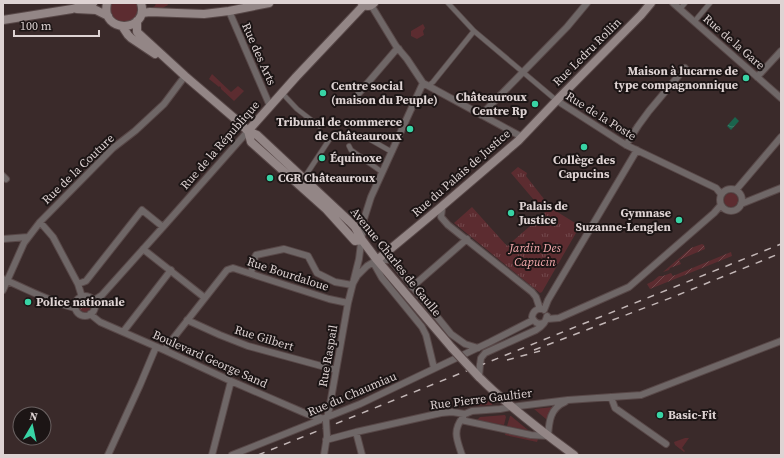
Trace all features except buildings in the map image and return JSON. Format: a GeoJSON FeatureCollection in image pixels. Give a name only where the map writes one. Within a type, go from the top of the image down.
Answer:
{"type":"FeatureCollection","features":[{"type":"Feature","properties":{"kind":"main road"},"geometry":{"type":"LineString","coordinates":[[3,20],[93,3]]}},
{"type":"Feature","properties":{"kind":"main road"},"geometry":{"type":"LineString","coordinates":[[107,3],[106,10],[108,16]]}},
{"type":"Feature","properties":{"kind":"main road"},"geometry":{"type":"LineString","coordinates":[[122,26],[133,24],[137,21],[142,13],[141,3]]}},
{"type":"Feature","properties":{"kind":"main road"},"geometry":{"type":"LineString","coordinates":[[142,13],[204,14],[232,8],[269,3]]}},
{"type":"Feature","properties":{"kind":"main road","name":"Rue Ledru Rollin"},"geometry":{"type":"LineString","coordinates":[[556,100],[642,15],[651,3]]}},
{"type":"Feature","properties":{"kind":"main road","name":"Rue de la République"},"geometry":{"type":"LineString","coordinates":[[248,131],[282,93],[368,4]]}},
{"type":"Feature","properties":{"kind":"main road","name":"Avenue Charles de Gaulle"},"geometry":{"type":"LineString","coordinates":[[72,6],[96,10],[108,16],[111,21],[122,26],[131,38],[136,40],[185,76]]}},
{"type":"Feature","properties":{"kind":"main road","name":"Avenue Charles de Gaulle"},"geometry":{"type":"LineString","coordinates":[[137,21],[137,32],[185,76],[234,117],[248,131],[257,135],[304,178],[355,227],[358,240]]}},
{"type":"Feature","properties":{"kind":"main road","name":"Rue du Palais de Justice"},"geometry":{"type":"LineString","coordinates":[[375,261],[441,207],[522,137],[556,100]]}},
{"type":"Feature","properties":{"kind":"main road","name":"Avenue Charles de Gaulle"},"geometry":{"type":"LineString","coordinates":[[248,131],[251,142],[326,209],[358,240],[439,334],[479,377],[511,407]]}},
{"type":"Feature","properties":{"kind":"main road"},"geometry":{"type":"LineString","coordinates":[[511,407],[574,455]]}},
{"type":"Feature","properties":{"kind":"street","name":"Rue de la Poste"},"geometry":{"type":"LineString","coordinates":[[448,3],[474,31],[556,100],[626,145],[716,188],[721,194]]}},
{"type":"Feature","properties":{"kind":"street"},"geometry":{"type":"LineString","coordinates":[[481,115],[567,27],[587,3]]}},
{"type":"Feature","properties":{"kind":"street","name":"Rue de la Gare"},"geometry":{"type":"LineString","coordinates":[[673,3],[781,98]]}},
{"type":"Feature","properties":{"kind":"street"},"geometry":{"type":"LineString","coordinates":[[680,9],[685,3]]}},
{"type":"Feature","properties":{"kind":"street"},"geometry":{"type":"LineString","coordinates":[[694,22],[710,3]]}},
{"type":"Feature","properties":{"kind":"street"},"geometry":{"type":"LineString","coordinates":[[368,4],[425,85],[522,137]]}},
{"type":"Feature","properties":{"kind":"street","name":"Rue des Arts"},"geometry":{"type":"LineString","coordinates":[[232,8],[270,106]]}},
{"type":"Feature","properties":{"kind":"street"},"geometry":{"type":"LineString","coordinates":[[425,85],[433,82],[474,31]]}},
{"type":"Feature","properties":{"kind":"street"},"geometry":{"type":"LineString","coordinates":[[358,93],[395,51],[399,49]]}},
{"type":"Feature","properties":{"kind":"street"},"geometry":{"type":"LineString","coordinates":[[757,77],[781,52]]}},
{"type":"Feature","properties":{"kind":"street"},"geometry":{"type":"LineString","coordinates":[[626,145],[649,111],[685,68]]}},
{"type":"Feature","properties":{"kind":"street","name":"Rue de la Couture"},"geometry":{"type":"LineString","coordinates":[[3,290],[5,280],[24,243],[40,222],[113,148],[135,131],[164,104],[185,76]]}},
{"type":"Feature","properties":{"kind":"street","name":"Rue Raspail"},"geometry":{"type":"LineString","coordinates":[[324,455],[327,438],[326,419],[358,258],[358,240],[364,218],[382,172],[425,85]]}},
{"type":"Feature","properties":{"kind":"street"},"geometry":{"type":"LineString","coordinates":[[282,93],[297,109],[319,126]]}},
{"type":"Feature","properties":{"kind":"street","name":"Rue de la République"},"geometry":{"type":"LineString","coordinates":[[93,301],[102,295],[248,131]]}},
{"type":"Feature","properties":{"kind":"street"},"geometry":{"type":"LineString","coordinates":[[364,136],[392,152]]}},
{"type":"Feature","properties":{"kind":"street"},"geometry":{"type":"LineString","coordinates":[[304,178],[331,137]]}},
{"type":"Feature","properties":{"kind":"street"},"geometry":{"type":"LineString","coordinates":[[736,190],[781,137]]}},
{"type":"Feature","properties":{"kind":"street"},"geometry":{"type":"LineString","coordinates":[[349,146],[351,150],[382,172]]}},
{"type":"Feature","properties":{"kind":"street"},"geometry":{"type":"LineString","coordinates":[[637,150],[548,300],[542,309],[535,310],[533,312],[533,320],[537,323],[559,318],[629,287],[714,213],[721,205]]}},
{"type":"Feature","properties":{"kind":"street"},"geometry":{"type":"LineString","coordinates":[[741,196],[755,194],[781,184]]}},
{"type":"Feature","properties":{"kind":"street"},"geometry":{"type":"LineString","coordinates":[[741,204],[741,196],[736,190],[728,189],[721,194],[721,205],[732,211],[738,208],[741,204],[781,188]]}},
{"type":"Feature","properties":{"kind":"street"},"geometry":{"type":"LineString","coordinates":[[441,207],[441,217],[532,292],[542,309],[547,314],[545,321],[536,330],[485,353],[481,358],[479,377]]}},
{"type":"Feature","properties":{"kind":"street"},"geometry":{"type":"LineString","coordinates":[[78,284],[86,281],[142,210],[163,228]]}},
{"type":"Feature","properties":{"kind":"street"},"geometry":{"type":"LineString","coordinates":[[349,221],[364,218]]}},
{"type":"Feature","properties":{"kind":"street"},"geometry":{"type":"LineString","coordinates":[[40,222],[52,237],[78,284],[82,297]]}},
{"type":"Feature","properties":{"kind":"street"},"geometry":{"type":"LineString","coordinates":[[3,239],[28,237]]}},
{"type":"Feature","properties":{"kind":"street"},"geometry":{"type":"LineString","coordinates":[[412,287],[467,239]]}},
{"type":"Feature","properties":{"kind":"street"},"geometry":{"type":"LineString","coordinates":[[143,249],[205,298]]}},
{"type":"Feature","properties":{"kind":"street"},"geometry":{"type":"LineString","coordinates":[[251,273],[256,255],[284,249],[308,256],[316,273],[335,282],[352,285]]}},
{"type":"Feature","properties":{"kind":"street"},"geometry":{"type":"LineString","coordinates":[[434,368],[426,334],[382,278],[375,261],[390,260],[451,334],[465,344],[478,348]]}},
{"type":"Feature","properties":{"kind":"street","name":"Rue Raspail"},"geometry":{"type":"LineString","coordinates":[[352,285],[362,270],[375,261]]}},
{"type":"Feature","properties":{"kind":"street","name":"Rue Bourdaloue"},"geometry":{"type":"LineString","coordinates":[[164,350],[227,270],[233,268],[348,304]]}},
{"type":"Feature","properties":{"kind":"street"},"geometry":{"type":"LineString","coordinates":[[123,332],[171,270]]}},
{"type":"Feature","properties":{"kind":"street"},"geometry":{"type":"LineString","coordinates":[[5,280],[43,297],[75,308]]}},
{"type":"Feature","properties":{"kind":"street"},"geometry":{"type":"LineString","coordinates":[[82,297],[88,297],[93,301],[94,310],[88,316],[82,316],[75,308],[77,300],[82,297]]}},
{"type":"Feature","properties":{"kind":"street","name":"Boulevard George Sand"},"geometry":{"type":"LineString","coordinates":[[90,314],[100,322],[231,381],[303,413],[326,419]]}},
{"type":"Feature","properties":{"kind":"street","name":"Rue Gilbert"},"geometry":{"type":"LineString","coordinates":[[188,320],[248,346],[336,370]]}},
{"type":"Feature","properties":{"kind":"street","name":"Rue du Chaumiau"},"geometry":{"type":"LineString","coordinates":[[232,455],[326,419],[360,404],[533,320]]}},
{"type":"Feature","properties":{"kind":"street","name":"Rue Pierre Gaultier"},"geometry":{"type":"LineString","coordinates":[[327,438],[441,413],[452,412],[465,414],[472,411],[500,409],[568,400],[641,395],[781,341]]}},
{"type":"Feature","properties":{"kind":"street"},"geometry":{"type":"LineString","coordinates":[[108,455],[156,347]]}},
{"type":"Feature","properties":{"kind":"street"},"geometry":{"type":"LineString","coordinates":[[212,455],[231,381]]}},
{"type":"Feature","properties":{"kind":"street"},"geometry":{"type":"LineString","coordinates":[[610,397],[615,408],[666,444]]}},
{"type":"Feature","properties":{"kind":"street"},"geometry":{"type":"LineString","coordinates":[[548,436],[553,411],[561,403],[568,400]]}},
{"type":"Feature","properties":{"kind":"street"},"geometry":{"type":"LineString","coordinates":[[462,455],[456,435],[456,428],[465,414]]}},
{"type":"Feature","properties":{"kind":"street","name":"Rue Pierre Gaultier"},"geometry":{"type":"LineString","coordinates":[[461,420],[531,435],[548,436]]}},
{"type":"Feature","properties":{"kind":"street"},"geometry":{"type":"LineString","coordinates":[[356,432],[362,455]]}},
{"type":"Feature","properties":{"kind":"green space"},"geometry":{"type":"Polygon","coordinates":[[[111,3],[138,3],[138,11],[132,20],[127,22],[116,21],[112,18],[110,13],[111,3]]]}},
{"type":"Feature","properties":{"kind":"green space"},"geometry":{"type":"Polygon","coordinates":[[[156,3],[167,3],[168,5],[161,9],[153,9],[156,3]]]}},
{"type":"Feature","properties":{"kind":"green space"},"geometry":{"type":"Polygon","coordinates":[[[423,24],[425,28],[423,31],[424,35],[417,39],[411,36],[411,31],[423,24]]]}},
{"type":"Feature","properties":{"kind":"green space"},"geometry":{"type":"Polygon","coordinates":[[[212,74],[231,92],[238,86],[244,91],[234,101],[221,89],[220,86],[219,87],[209,79],[212,74]]]}},
{"type":"Feature","properties":{"kind":"green space","name":"Jardin Des Capucin"},"geometry":{"type":"Polygon","coordinates":[[[518,167],[527,173],[526,176],[551,208],[580,226],[542,292],[540,293],[454,223],[472,207],[507,246],[545,213],[511,173],[518,167]]]}},
{"type":"Feature","properties":{"kind":"green space"},"geometry":{"type":"Polygon","coordinates":[[[728,193],[734,193],[738,197],[738,203],[734,207],[728,207],[724,203],[724,197],[728,193]]]}},
{"type":"Feature","properties":{"kind":"green space"},"geometry":{"type":"Polygon","coordinates":[[[702,244],[704,245],[705,249],[679,260],[681,264],[663,272],[691,248],[702,244]]]}},
{"type":"Feature","properties":{"kind":"green space"},"geometry":{"type":"Polygon","coordinates":[[[731,252],[732,256],[650,289],[647,284],[659,276],[671,273],[673,276],[731,252]]]}},
{"type":"Feature","properties":{"kind":"green space"},"geometry":{"type":"Polygon","coordinates":[[[83,300],[87,300],[91,306],[87,312],[83,312],[79,308],[79,304],[83,300]]]}},
{"type":"Feature","properties":{"kind":"green space"},"geometry":{"type":"Polygon","coordinates":[[[489,400],[493,402],[492,405],[451,407],[452,405],[489,400]]]}},
{"type":"Feature","properties":{"kind":"green space"},"geometry":{"type":"Polygon","coordinates":[[[553,407],[548,418],[546,419],[534,409],[553,407]]]}},
{"type":"Feature","properties":{"kind":"green space"},"geometry":{"type":"Polygon","coordinates":[[[505,415],[504,425],[477,420],[480,417],[505,415]]]}},
{"type":"Feature","properties":{"kind":"green space"},"geometry":{"type":"Polygon","coordinates":[[[511,416],[528,430],[507,426],[511,416]]]}},
{"type":"Feature","properties":{"kind":"green space"},"geometry":{"type":"Polygon","coordinates":[[[506,432],[538,439],[537,442],[505,435],[506,432]]]}},
{"type":"Feature","properties":{"kind":"green space"},"geometry":{"type":"Polygon","coordinates":[[[689,438],[682,448],[685,451],[684,452],[675,445],[674,442],[689,438]]]}},
{"type":"Feature","properties":{"kind":"water"},"geometry":{"type":"Polygon","coordinates":[[[735,117],[739,121],[731,130],[727,126],[735,117]]]}},
{"type":"Feature","properties":{"kind":"railway"},"geometry":{"type":"LineString","coordinates":[[258,455],[781,244]]}},
{"type":"Feature","properties":{"kind":"railway"},"geometry":{"type":"LineString","coordinates":[[534,350],[673,297],[781,253]]}},
{"type":"Feature","properties":{"kind":"railway"},"geometry":{"type":"LineString","coordinates":[[507,360],[540,351]]}},
{"type":"Feature","properties":{"kind":"place","name":"Maison à lucarne de type compagnonnique"},"geometry":{"type":"Point","coordinates":[746,78]}},
{"type":"Feature","properties":{"kind":"place","name":"Centre social (maison du Peuple)"},"geometry":{"type":"Point","coordinates":[323,93]}},
{"type":"Feature","properties":{"kind":"place","name":"Châteauroux Centre Rp"},"geometry":{"type":"Point","coordinates":[535,104]}},
{"type":"Feature","properties":{"kind":"place","name":"Tribunal de commerce de Châteauroux"},"geometry":{"type":"Point","coordinates":[410,129]}},
{"type":"Feature","properties":{"kind":"place","name":"Collège des Capucins"},"geometry":{"type":"Point","coordinates":[584,147]}},
{"type":"Feature","properties":{"kind":"place","name":"Équinoxe"},"geometry":{"type":"Point","coordinates":[322,158]}},
{"type":"Feature","properties":{"kind":"place","name":"CGR Châteauroux"},"geometry":{"type":"Point","coordinates":[270,178]}},
{"type":"Feature","properties":{"kind":"place","name":"Palais de Justice"},"geometry":{"type":"Point","coordinates":[511,213]}},
{"type":"Feature","properties":{"kind":"place","name":"Gymnase Suzanne-Lenglen"},"geometry":{"type":"Point","coordinates":[679,220]}},
{"type":"Feature","properties":{"kind":"place","name":"Police nationale"},"geometry":{"type":"Point","coordinates":[28,302]}},
{"type":"Feature","properties":{"kind":"place","name":"Basic-Fit"},"geometry":{"type":"Point","coordinates":[660,415]}}]}
